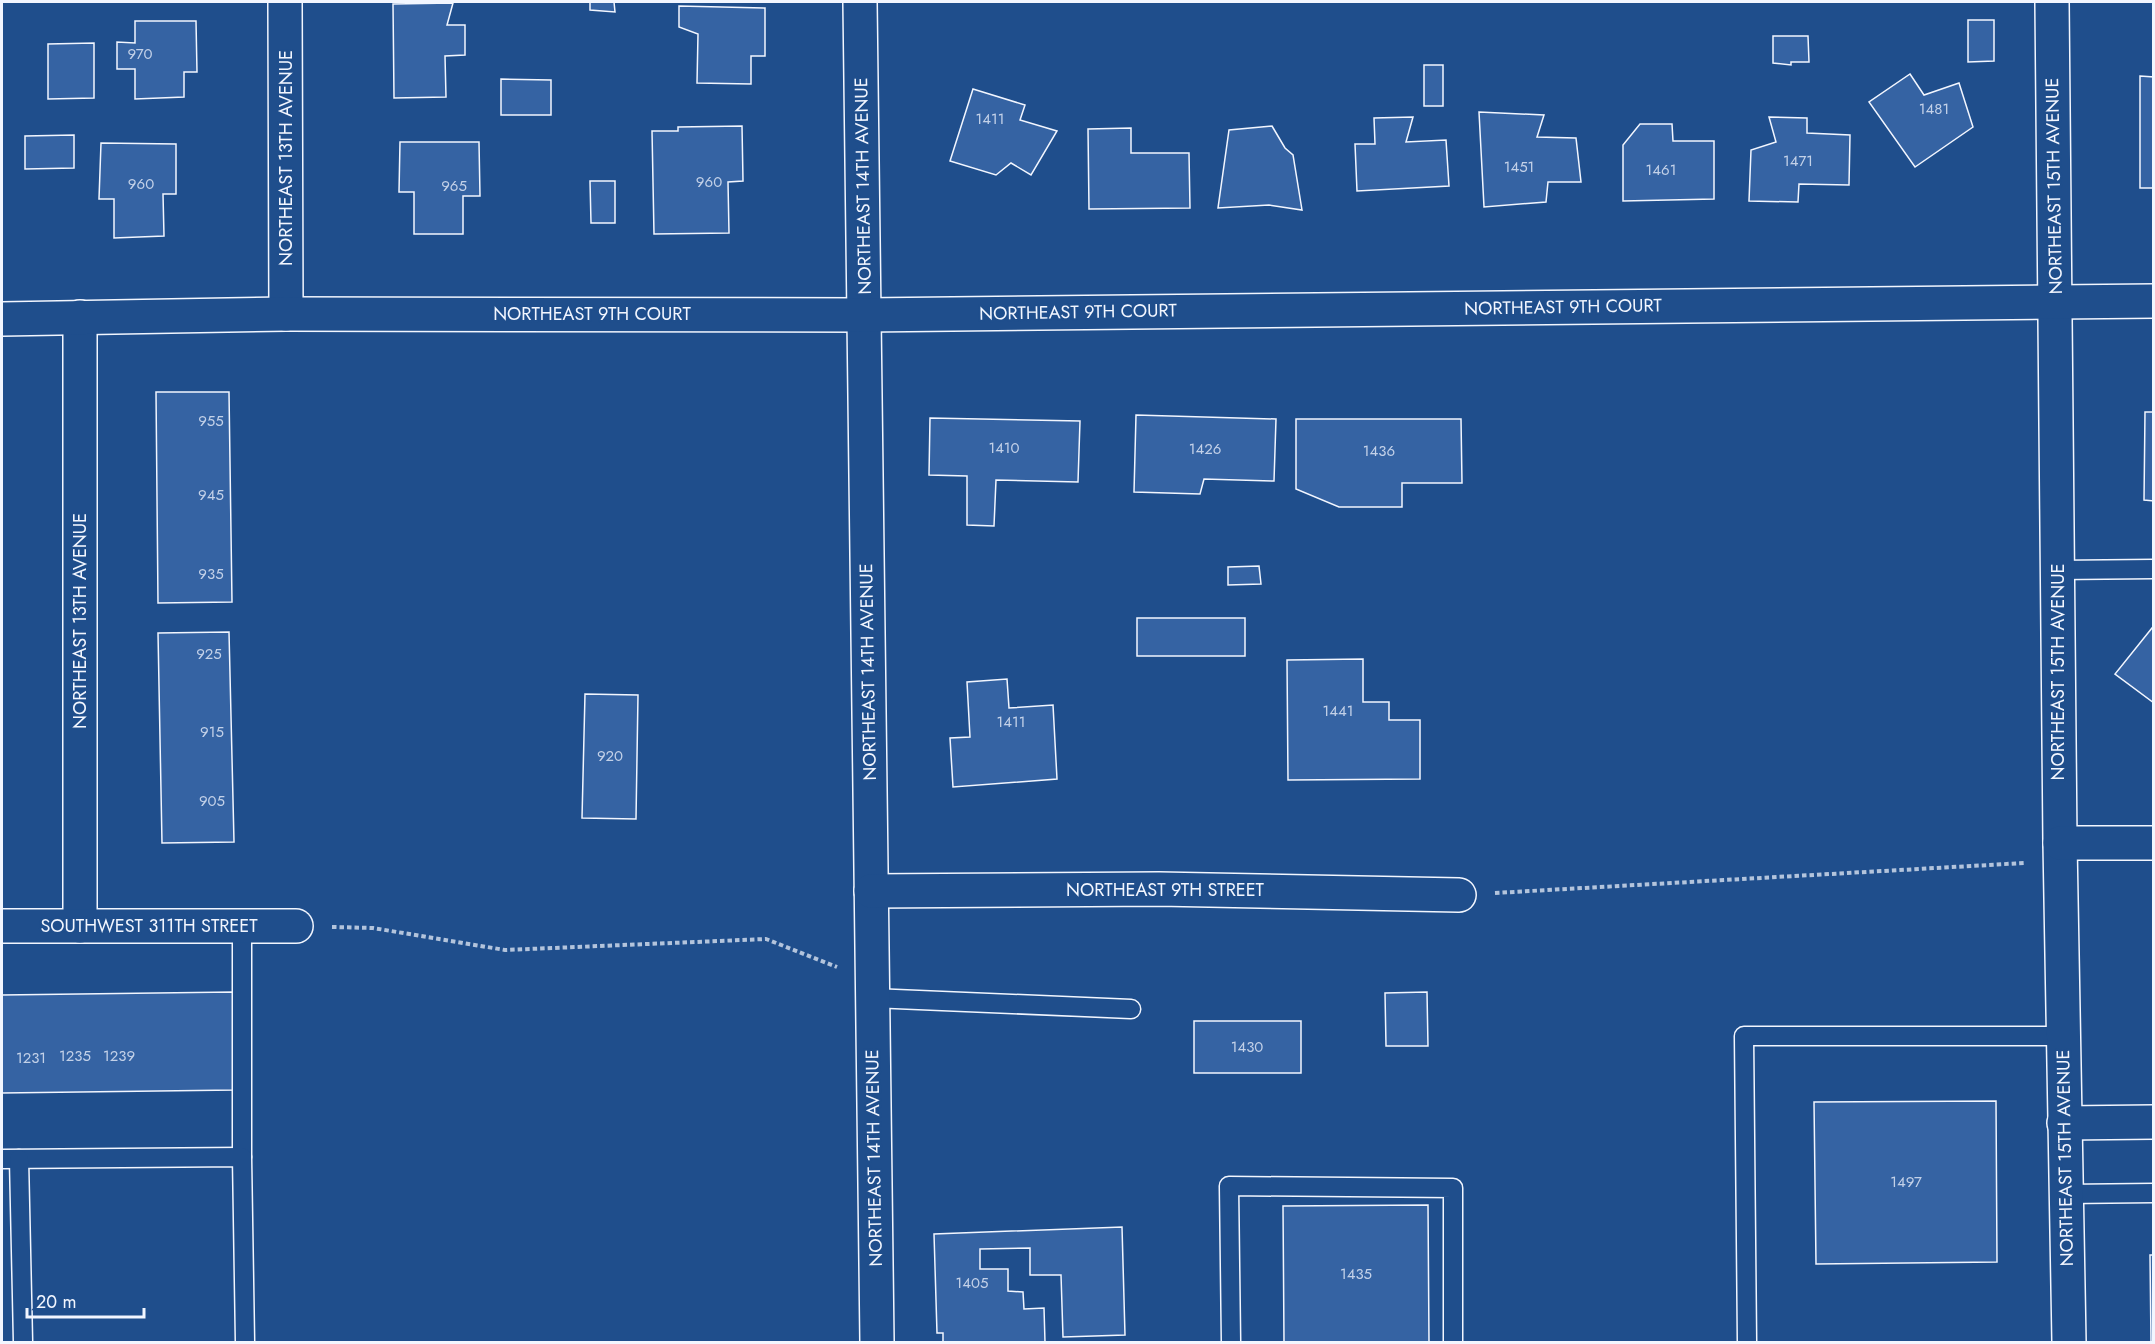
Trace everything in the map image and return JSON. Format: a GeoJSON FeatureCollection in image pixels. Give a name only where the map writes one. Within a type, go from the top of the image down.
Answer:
{"type":"FeatureCollection","features":[{"type":"Feature","properties":{"kind":"street","name":"NORTHEAST 13TH AVENUE"},"geometry":{"type":"LineString","coordinates":[[285,2],[286,314]]}},
{"type":"Feature","properties":{"kind":"street","name":"NORTHEAST 14TH AVENUE"},"geometry":{"type":"LineString","coordinates":[[860,2],[877,1342]]}},
{"type":"Feature","properties":{"kind":"street","name":"NORTHEAST 15TH AVENUE"},"geometry":{"type":"LineString","coordinates":[[2052,2],[2060,852],[2069,1342]]}},
{"type":"Feature","properties":{"kind":"street","name":"NORTHEAST 9TH COURT"},"geometry":{"type":"LineString","coordinates":[[2,318],[286,314],[864,315],[2154,301]]}},
{"type":"Feature","properties":{"kind":"street","name":"NORTHEAST 13TH AVENUE"},"geometry":{"type":"LineString","coordinates":[[80,317],[80,926]]}},
{"type":"Feature","properties":{"kind":"street"},"geometry":{"type":"LineString","coordinates":[[2060,852],[2154,843]]}},
{"type":"Feature","properties":{"kind":"street","name":"NORTHEAST 9TH STREET"},"geometry":{"type":"LineString","coordinates":[[871,891],[1160,889],[1459,895]]}},
{"type":"Feature","properties":{"kind":"street","name":"SOUTHWEST 311TH STREET"},"geometry":{"type":"LineString","coordinates":[[2,926],[296,926]]}},
{"type":"Feature","properties":{"kind":"street"},"geometry":{"type":"LineString","coordinates":[[2064,1123],[2154,1122]]}},
{"type":"Feature","properties":{"kind":"lane"},"geometry":{"type":"LineString","coordinates":[[2057,570],[2154,569]]}},
{"type":"Feature","properties":{"kind":"lane"},"geometry":{"type":"LineString","coordinates":[[242,926],[245,1342]]}},
{"type":"Feature","properties":{"kind":"lane"},"geometry":{"type":"LineString","coordinates":[[872,989],[1131,1009]]}},
{"type":"Feature","properties":{"kind":"lane"},"geometry":{"type":"LineString","coordinates":[[1747,1342],[1744,1036],[2063,1036]]}},
{"type":"Feature","properties":{"kind":"lane"},"geometry":{"type":"LineString","coordinates":[[23,1342],[10,1159],[242,1157]]}},
{"type":"Feature","properties":{"kind":"lane"},"geometry":{"type":"LineString","coordinates":[[1231,1342],[1229,1186],[1453,1188],[1453,1342]]}},
{"type":"Feature","properties":{"kind":"lane"},"geometry":{"type":"LineString","coordinates":[[2066,1194],[2154,1193]]}},
{"type":"Feature","properties":{"kind":"path"},"geometry":{"type":"LineString","coordinates":[[1459,895],[2060,852]]}},
{"type":"Feature","properties":{"kind":"path"},"geometry":{"type":"LineString","coordinates":[[296,926],[373,928],[505,950],[766,939],[872,989]]}},
{"type":"Feature","properties":{"kind":"building"},"geometry":{"type":"Polygon","coordinates":[[[590,2],[614,2],[615,12],[590,10],[590,2]]]}},
{"type":"Feature","properties":{"kind":"building"},"geometry":{"type":"Polygon","coordinates":[[[453,3],[447,25],[465,25],[465,55],[445,56],[446,97],[394,98],[393,4],[453,3]]]}},
{"type":"Feature","properties":{"kind":"building"},"geometry":{"type":"Polygon","coordinates":[[[679,6],[765,8],[765,56],[751,56],[751,84],[697,83],[698,34],[679,27],[679,6]]]}},
{"type":"Feature","properties":{"kind":"building"},"geometry":{"type":"Polygon","coordinates":[[[1968,20],[1994,20],[1994,61],[1968,62],[1968,20]]]}},
{"type":"Feature","properties":{"kind":"building"},"geometry":{"type":"Polygon","coordinates":[[[135,21],[196,21],[197,72],[184,72],[184,97],[135,99],[135,69],[117,69],[117,42],[135,43],[135,21]]]}},
{"type":"Feature","properties":{"kind":"building"},"geometry":{"type":"Polygon","coordinates":[[[1773,36],[1808,36],[1809,62],[1791,62],[1791,65],[1773,63],[1773,36]]]}},
{"type":"Feature","properties":{"kind":"building"},"geometry":{"type":"Polygon","coordinates":[[[94,43],[94,98],[48,99],[48,44],[94,43]]]}},
{"type":"Feature","properties":{"kind":"building"},"geometry":{"type":"Polygon","coordinates":[[[1424,65],[1443,65],[1443,106],[1424,106],[1424,65]]]}},
{"type":"Feature","properties":{"kind":"building"},"geometry":{"type":"Polygon","coordinates":[[[1910,74],[1924,95],[1959,83],[1973,127],[1915,167],[1869,102],[1910,74]]]}},
{"type":"Feature","properties":{"kind":"building"},"geometry":{"type":"Polygon","coordinates":[[[2140,76],[2154,77],[2154,188],[2140,188],[2140,76]]]}},
{"type":"Feature","properties":{"kind":"building"},"geometry":{"type":"Polygon","coordinates":[[[501,79],[551,80],[551,115],[501,115],[501,79]]]}},
{"type":"Feature","properties":{"kind":"building"},"geometry":{"type":"Polygon","coordinates":[[[973,89],[1025,105],[1020,120],[1057,131],[1031,175],[1011,163],[996,175],[950,161],[973,89]]]}},
{"type":"Feature","properties":{"kind":"building"},"geometry":{"type":"Polygon","coordinates":[[[1479,112],[1544,115],[1537,137],[1576,138],[1581,182],[1548,182],[1546,202],[1484,207],[1479,112]]]}},
{"type":"Feature","properties":{"kind":"building"},"geometry":{"type":"Polygon","coordinates":[[[1413,117],[1406,142],[1446,140],[1449,186],[1357,191],[1355,144],[1375,144],[1374,118],[1413,117]]]}},
{"type":"Feature","properties":{"kind":"building"},"geometry":{"type":"Polygon","coordinates":[[[1769,117],[1807,118],[1807,133],[1850,135],[1849,185],[1799,184],[1798,202],[1749,201],[1751,150],[1776,142],[1769,117]]]}},
{"type":"Feature","properties":{"kind":"building"},"geometry":{"type":"Polygon","coordinates":[[[1640,124],[1672,124],[1673,141],[1714,141],[1714,199],[1623,201],[1623,145],[1640,124]]]}},
{"type":"Feature","properties":{"kind":"building"},"geometry":{"type":"Polygon","coordinates":[[[742,126],[743,181],[728,182],[729,233],[654,234],[652,131],[678,131],[678,127],[742,126]]]}},
{"type":"Feature","properties":{"kind":"building"},"geometry":{"type":"Polygon","coordinates":[[[1272,126],[1285,148],[1293,155],[1302,210],[1269,205],[1218,208],[1229,130],[1272,126]]]}},
{"type":"Feature","properties":{"kind":"building"},"geometry":{"type":"Polygon","coordinates":[[[1131,128],[1131,153],[1189,153],[1190,208],[1089,209],[1088,129],[1131,128]]]}},
{"type":"Feature","properties":{"kind":"building"},"geometry":{"type":"Polygon","coordinates":[[[74,135],[74,168],[25,169],[25,136],[74,135]]]}},
{"type":"Feature","properties":{"kind":"building"},"geometry":{"type":"Polygon","coordinates":[[[400,142],[479,142],[480,196],[463,196],[463,234],[414,234],[414,192],[399,192],[400,142]]]}},
{"type":"Feature","properties":{"kind":"building"},"geometry":{"type":"Polygon","coordinates":[[[101,143],[176,144],[176,194],[163,194],[164,236],[114,238],[114,199],[99,199],[101,143]]]}},
{"type":"Feature","properties":{"kind":"building"},"geometry":{"type":"Polygon","coordinates":[[[590,181],[615,181],[615,223],[591,223],[590,181]]]}},
{"type":"Feature","properties":{"kind":"building"},"geometry":{"type":"Polygon","coordinates":[[[156,392],[229,392],[232,602],[158,603],[156,392]]]}},
{"type":"Feature","properties":{"kind":"building"},"geometry":{"type":"Polygon","coordinates":[[[2145,412],[2154,412],[2154,501],[2144,500],[2145,412]]]}},
{"type":"Feature","properties":{"kind":"building"},"geometry":{"type":"Polygon","coordinates":[[[1136,415],[1276,419],[1274,481],[1204,479],[1200,494],[1134,492],[1136,415]]]}},
{"type":"Feature","properties":{"kind":"building"},"geometry":{"type":"Polygon","coordinates":[[[930,418],[1080,421],[1078,482],[996,480],[994,526],[967,525],[967,476],[929,475],[930,418]]]}},
{"type":"Feature","properties":{"kind":"building"},"geometry":{"type":"Polygon","coordinates":[[[1296,419],[1461,419],[1462,483],[1402,483],[1402,507],[1339,507],[1296,489],[1296,419]]]}},
{"type":"Feature","properties":{"kind":"building"},"geometry":{"type":"Polygon","coordinates":[[[1259,566],[1261,584],[1228,585],[1228,567],[1259,566]]]}},
{"type":"Feature","properties":{"kind":"building"},"geometry":{"type":"Polygon","coordinates":[[[1137,618],[1245,618],[1245,656],[1137,656],[1137,618]]]}},
{"type":"Feature","properties":{"kind":"building"},"geometry":{"type":"Polygon","coordinates":[[[2152,628],[2154,629],[2154,703],[2115,674],[2152,628]]]}},
{"type":"Feature","properties":{"kind":"building"},"geometry":{"type":"Polygon","coordinates":[[[229,632],[234,842],[162,843],[158,633],[229,632]]]}},
{"type":"Feature","properties":{"kind":"building"},"geometry":{"type":"Polygon","coordinates":[[[1363,659],[1363,702],[1389,702],[1389,720],[1420,720],[1420,779],[1288,780],[1287,660],[1363,659]]]}},
{"type":"Feature","properties":{"kind":"building"},"geometry":{"type":"Polygon","coordinates":[[[1007,679],[1009,708],[1053,705],[1057,779],[953,787],[950,738],[970,737],[967,682],[1007,679]]]}},
{"type":"Feature","properties":{"kind":"building"},"geometry":{"type":"Polygon","coordinates":[[[585,694],[638,695],[636,819],[582,818],[585,694]]]}},
{"type":"Feature","properties":{"kind":"building"},"geometry":{"type":"Polygon","coordinates":[[[233,992],[235,1090],[2,1093],[2,995],[233,992]]]}},
{"type":"Feature","properties":{"kind":"building"},"geometry":{"type":"Polygon","coordinates":[[[1427,992],[1428,1046],[1386,1046],[1385,993],[1427,992]]]}},
{"type":"Feature","properties":{"kind":"building"},"geometry":{"type":"Polygon","coordinates":[[[1194,1021],[1301,1021],[1301,1073],[1194,1073],[1194,1021]]]}},
{"type":"Feature","properties":{"kind":"building"},"geometry":{"type":"Polygon","coordinates":[[[1996,1101],[1997,1262],[1816,1264],[1814,1102],[1996,1101]]]}},
{"type":"Feature","properties":{"kind":"building"},"geometry":{"type":"Polygon","coordinates":[[[1428,1205],[1429,1342],[1284,1342],[1283,1206],[1428,1205]]]}},
{"type":"Feature","properties":{"kind":"building"},"geometry":{"type":"Polygon","coordinates":[[[1122,1227],[1125,1335],[1063,1337],[1061,1275],[1030,1275],[1030,1248],[980,1249],[980,1269],[1008,1269],[1008,1291],[1023,1292],[1024,1309],[1044,1308],[1045,1342],[943,1342],[943,1333],[937,1333],[934,1234],[1122,1227]]]}},
{"type":"Feature","properties":{"kind":"building"},"geometry":{"type":"Polygon","coordinates":[[[2150,1255],[2154,1255],[2154,1342],[2151,1342],[2150,1255]]]}}]}
